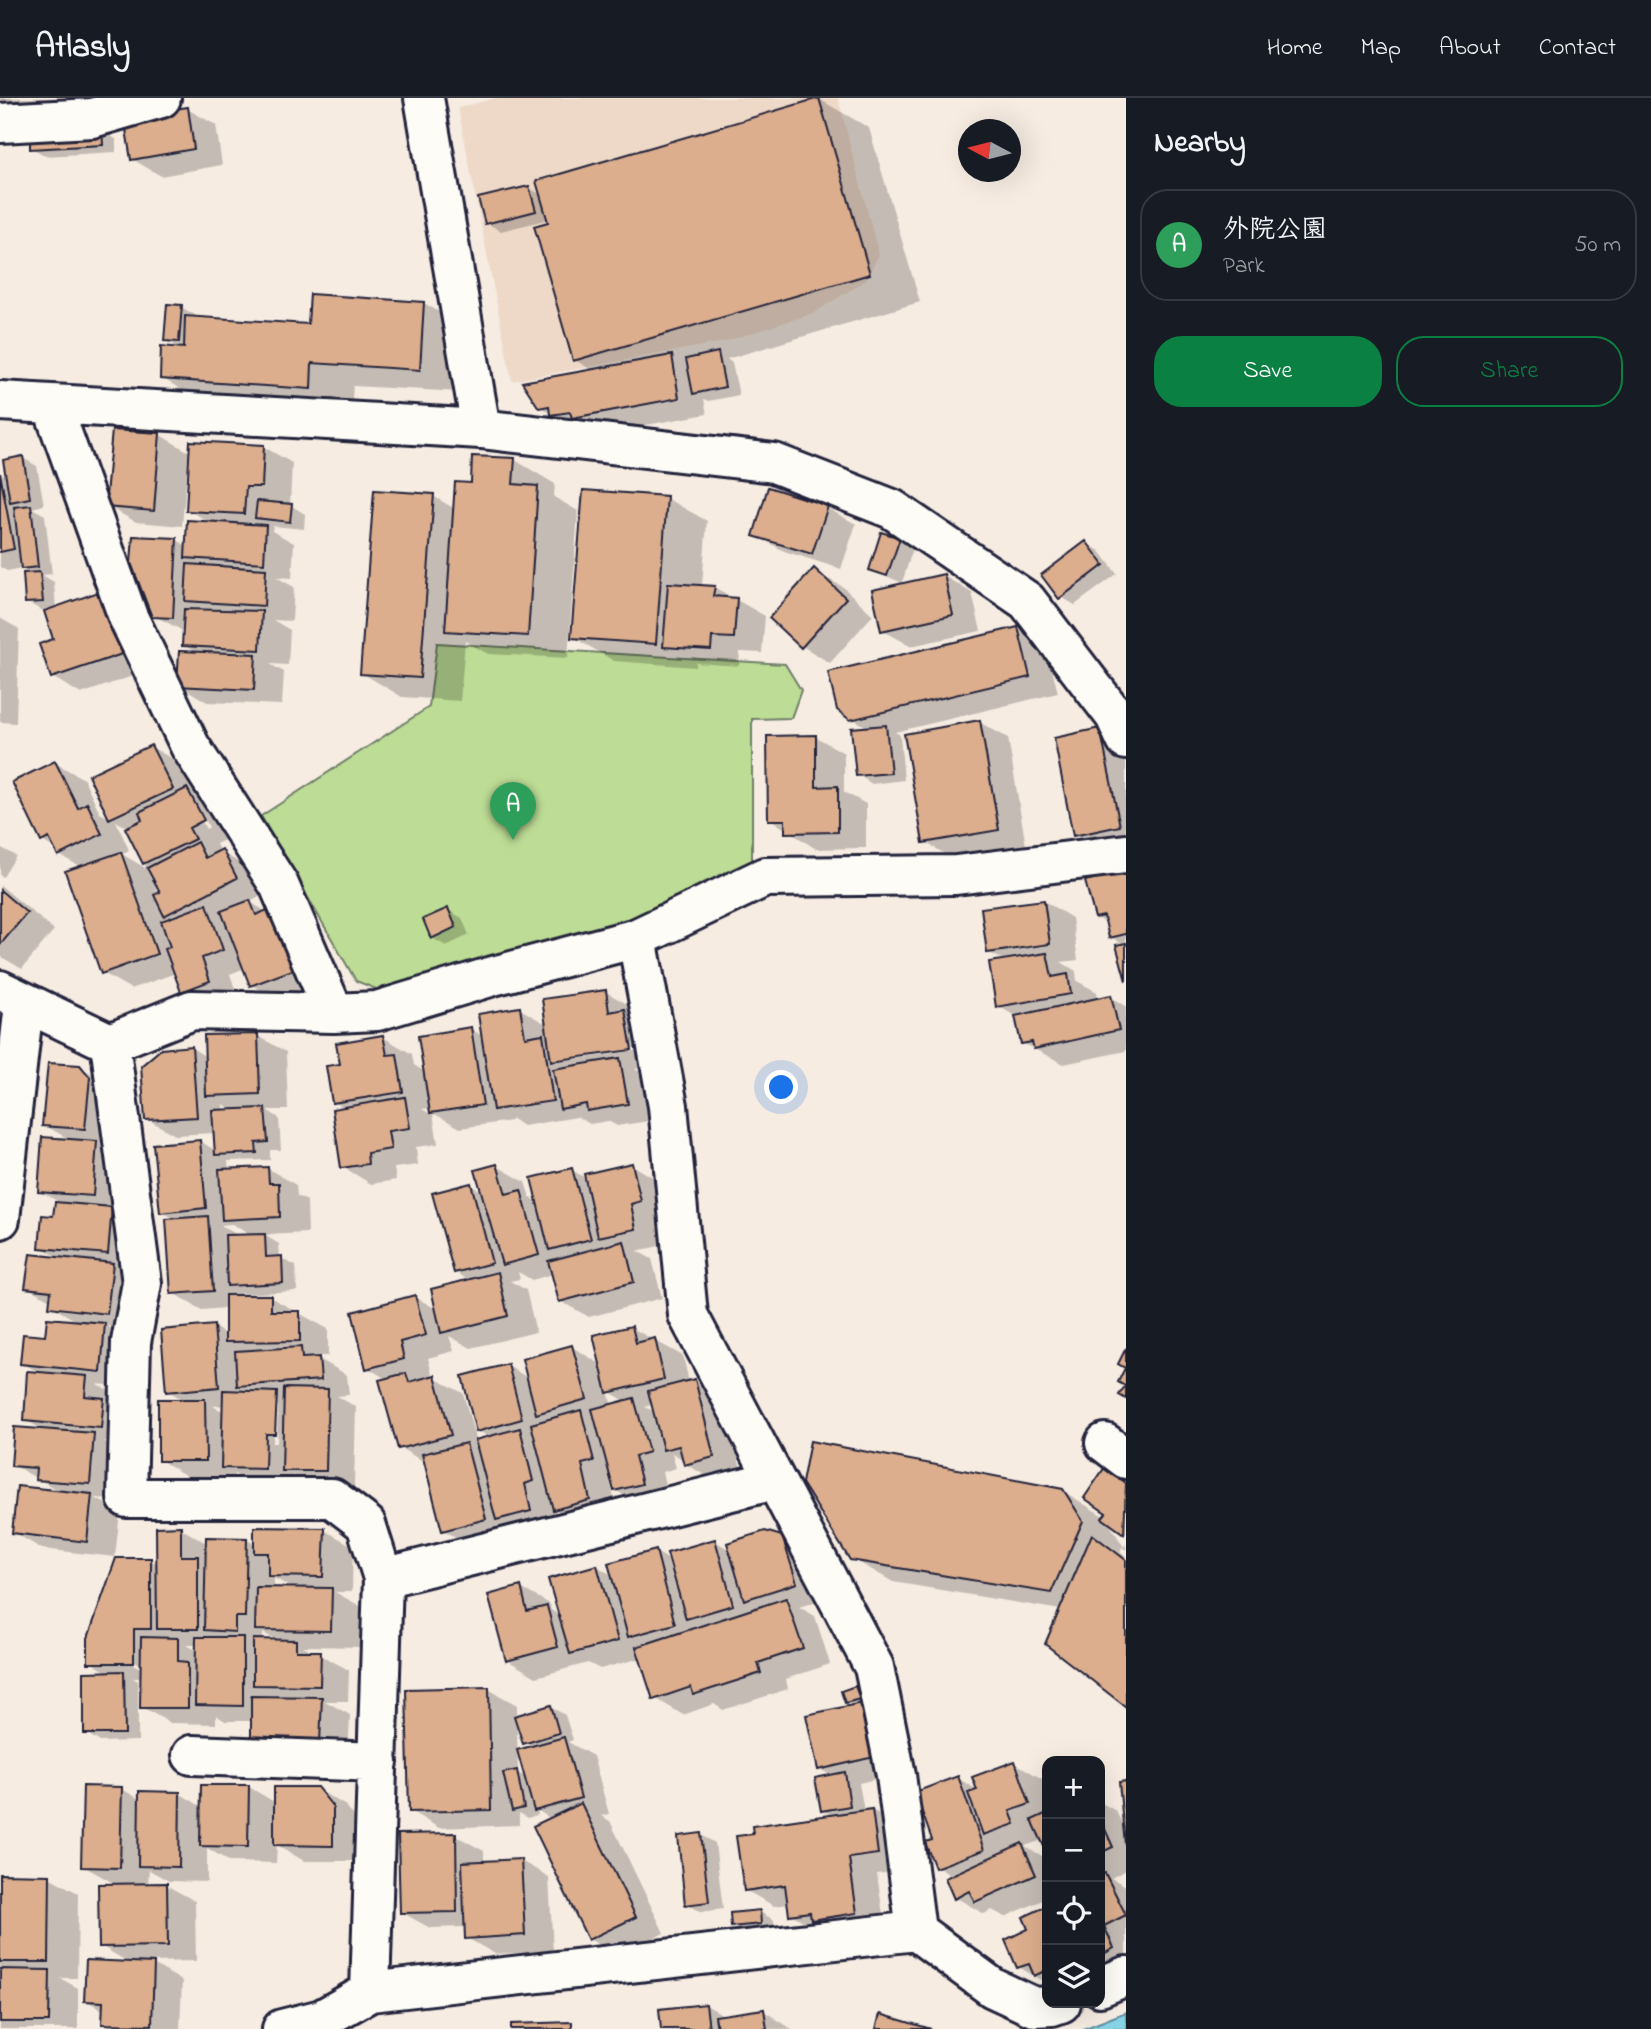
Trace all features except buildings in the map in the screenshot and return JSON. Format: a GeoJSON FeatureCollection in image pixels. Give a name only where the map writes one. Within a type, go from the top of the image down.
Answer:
{"type":"FeatureCollection","features":[{"type":"Feature","properties":{"kind":"street"},"geometry":{"type":"LineString","coordinates":[[0,123],[92,118],[161,98]]}},
{"type":"Feature","properties":{"kind":"street"},"geometry":{"type":"LineString","coordinates":[[424,98],[481,429]]}},
{"type":"Feature","properties":{"kind":"street"},"geometry":{"type":"LineString","coordinates":[[0,401],[481,429],[774,463],[892,509],[1027,601],[1115,716],[1126,740]]}},
{"type":"Feature","properties":{"kind":"street"},"geometry":{"type":"LineString","coordinates":[[52,405],[128,617],[190,746],[279,885],[334,1013]]}},
{"type":"Feature","properties":{"kind":"street"},"geometry":{"type":"LineString","coordinates":[[0,1219],[12,997],[110,1043],[192,1010],[334,1013],[377,1011],[493,976],[636,938],[765,877],[956,875],[1126,854]]}},
{"type":"Feature","properties":{"kind":"street"},"geometry":{"type":"LineString","coordinates":[[636,938],[668,1106],[688,1315],[874,1667],[896,1775],[916,1931]]}},
{"type":"Feature","properties":{"kind":"street"},"geometry":{"type":"LineString","coordinates":[[110,1043],[142,1283],[131,1342],[127,1497],[331,1498],[366,1524],[383,1578],[370,1992]]}},
{"type":"Feature","properties":{"kind":"street"},"geometry":{"type":"LineString","coordinates":[[383,1578],[775,1480]]}},
{"type":"Feature","properties":{"kind":"street"},"geometry":{"type":"LineString","coordinates":[[192,1755],[377,1762]]}},
{"type":"Feature","properties":{"kind":"street"},"geometry":{"type":"LineString","coordinates":[[282,2029],[322,2019],[370,1992],[916,1931],[993,1987],[1034,2007],[1042,2007]]}},
{"type":"Feature","properties":{"kind":"street"},"geometry":{"type":"LineString","coordinates":[[1105,1985],[1126,1976]]}},
{"type":"Feature","properties":{"kind":"shaded area"},"geometry":{"type":"Polygon","coordinates":[[[496,98],[838,98],[879,255],[865,281],[814,313],[724,342],[512,381],[458,108],[496,98]]]}},
{"type":"Feature","properties":{"kind":"green space"},"geometry":{"type":"Polygon","coordinates":[[[437,643],[785,664],[801,690],[791,718],[752,719],[752,864],[598,933],[391,995],[356,981],[261,816],[429,707],[437,643]]]}},
{"type":"Feature","properties":{"kind":"water"},"geometry":{"type":"Polygon","coordinates":[[[1126,2012],[1126,2029],[1083,2029],[1126,2012]]]}},
{"type":"Feature","properties":{"kind":"place","name":"外院公園"},"geometry":{"type":"Point","coordinates":[513,840]}}]}
